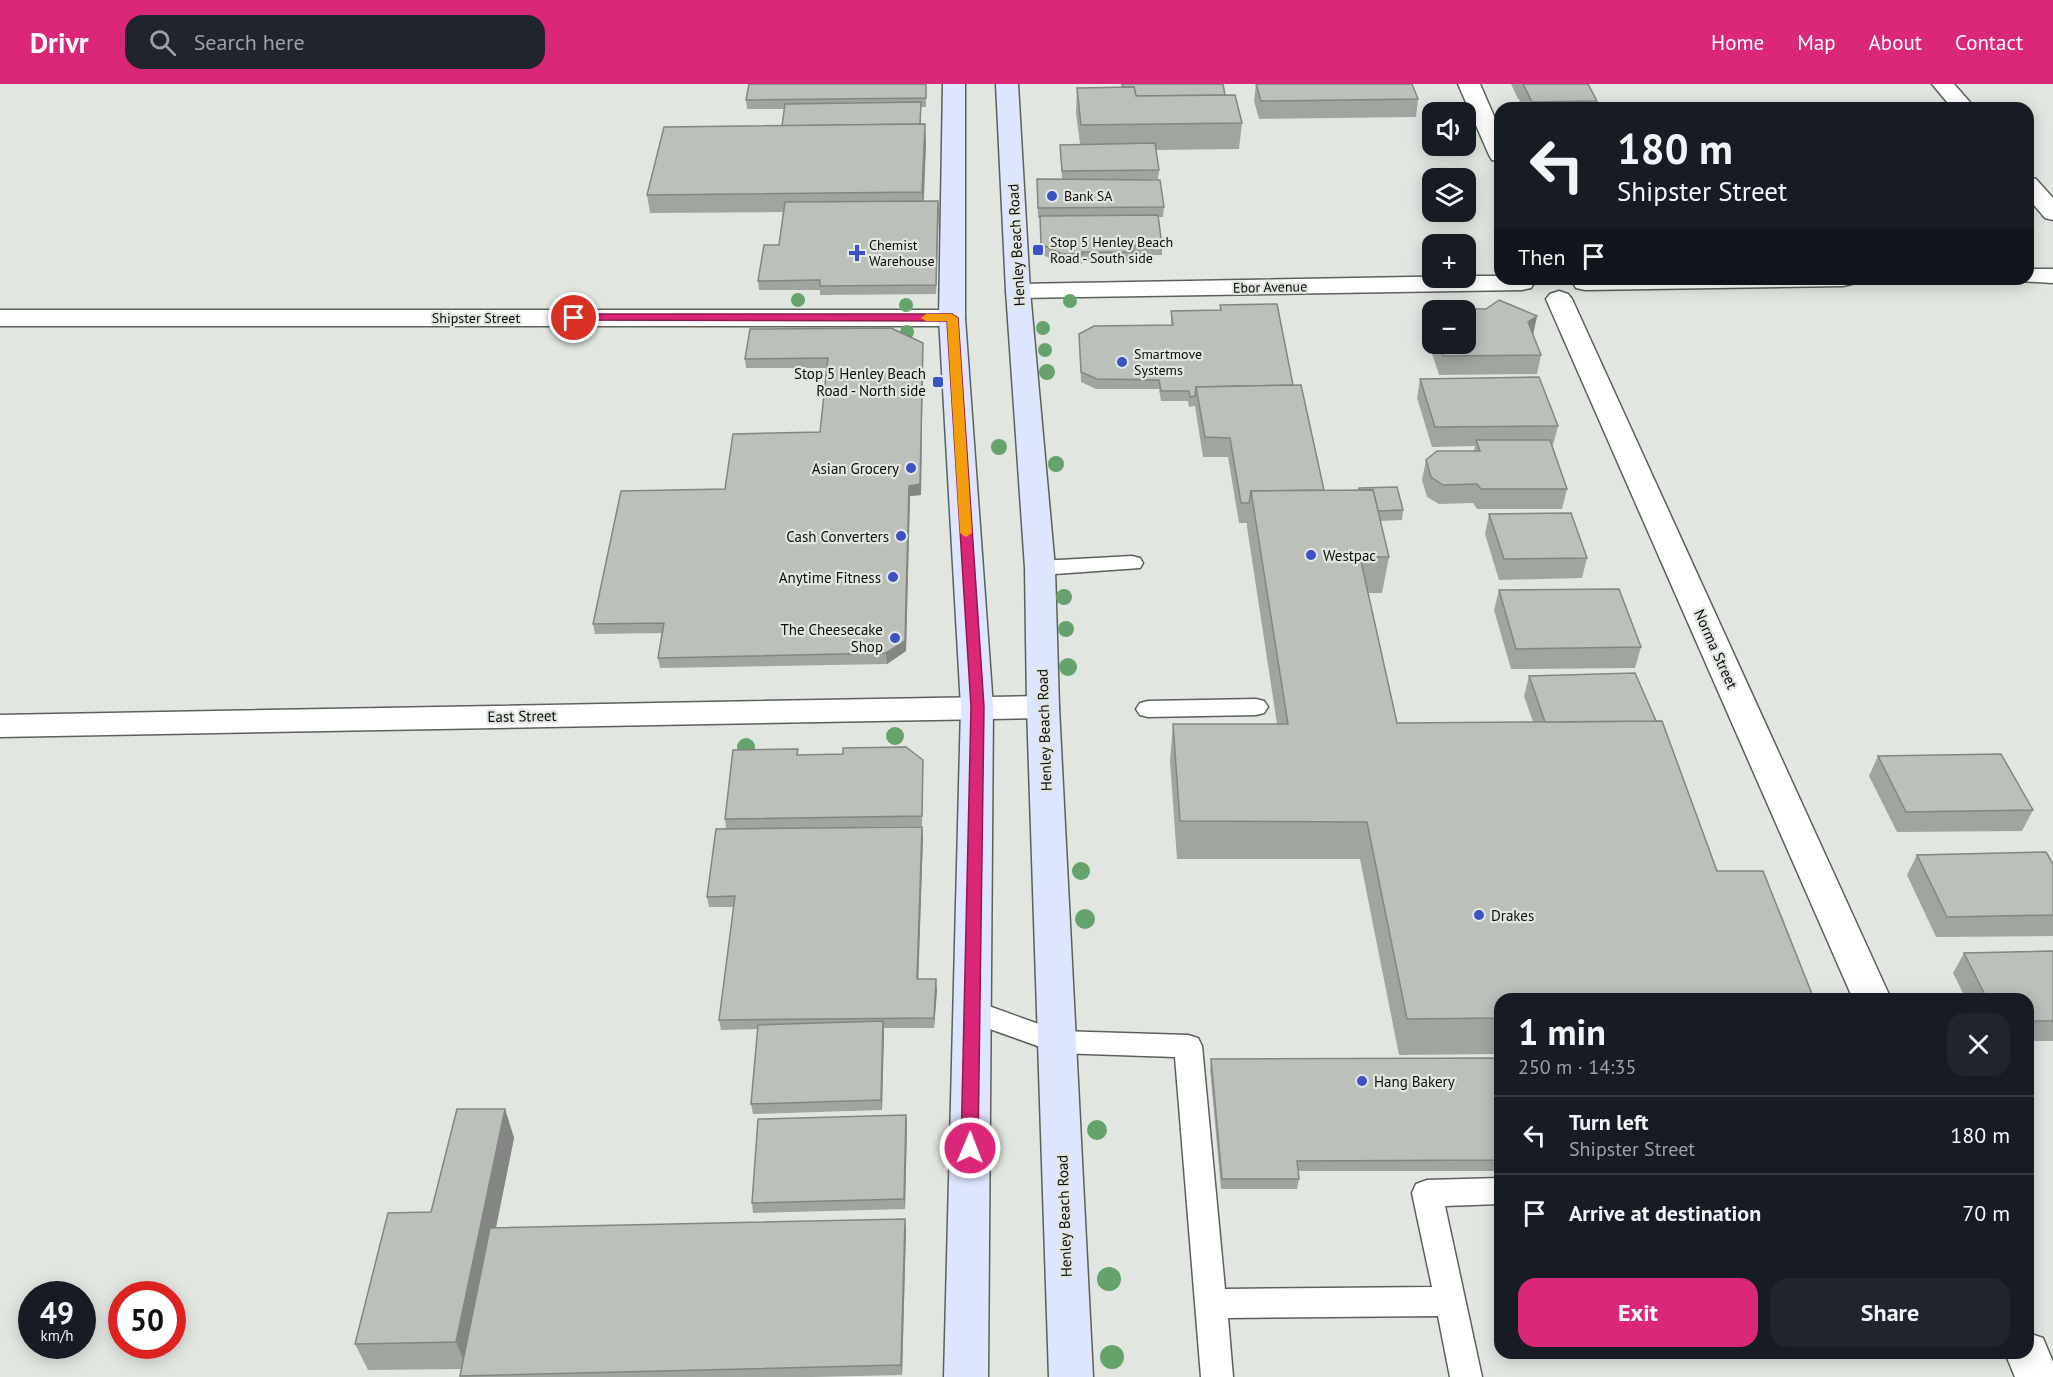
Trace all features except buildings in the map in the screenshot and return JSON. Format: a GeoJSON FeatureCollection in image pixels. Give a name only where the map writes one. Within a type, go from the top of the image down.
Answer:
{"type":"FeatureCollection","features":[{"type":"Feature","properties":{"kind":"main road"},"geometry":{"type":"LineString","coordinates":[[954,84],[952,318],[977,707],[966,1377]]}},
{"type":"Feature","properties":{"kind":"main road","name":"Henley Beach Road"},"geometry":{"type":"LineString","coordinates":[[1007,84],[1018,291],[1040,568],[1043,707],[1071,1377]]}},
{"type":"Feature","properties":{"kind":"street"},"geometry":{"type":"LineString","coordinates":[[1469,84],[1494,141]]}},
{"type":"Feature","properties":{"kind":"street"},"geometry":{"type":"LineString","coordinates":[[1943,84],[1959,102]]}},
{"type":"Feature","properties":{"kind":"street"},"geometry":{"type":"LineString","coordinates":[[2034,191],[2053,213]]}},
{"type":"Feature","properties":{"kind":"street"},"geometry":{"type":"LineString","coordinates":[[2034,276],[2053,276]]}},
{"type":"Feature","properties":{"kind":"street","name":"Ebor Avenue"},"geometry":{"type":"LineString","coordinates":[[1018,291],[1494,282]]}},
{"type":"Feature","properties":{"kind":"street"},"geometry":{"type":"LineString","coordinates":[[1526,285],[1535,294],[1559,299],[1579,295],[1586,288],[1585,285]]}},
{"type":"Feature","properties":{"kind":"street","name":"Norma Street"},"geometry":{"type":"LineString","coordinates":[[1559,299],[1869,993]]}},
{"type":"Feature","properties":{"kind":"street","name":"Shipster Street"},"geometry":{"type":"LineString","coordinates":[[0,318],[952,318]]}},
{"type":"Feature","properties":{"kind":"street","name":"East Street"},"geometry":{"type":"LineString","coordinates":[[0,726],[1043,707]]}},
{"type":"Feature","properties":{"kind":"street"},"geometry":{"type":"LineString","coordinates":[[2030,1359],[2037,1377]]}},
{"type":"Feature","properties":{"kind":"lane"},"geometry":{"type":"LineString","coordinates":[[1040,568],[1132,563]]}},
{"type":"Feature","properties":{"kind":"lane"},"geometry":{"type":"LineString","coordinates":[[1148,709],[1256,707]]}},
{"type":"Feature","properties":{"kind":"lane"},"geometry":{"type":"LineString","coordinates":[[972,1011],[1057,1042],[1188,1046],[1217,1377]]}},
{"type":"Feature","properties":{"kind":"lane"},"geometry":{"type":"LineString","coordinates":[[1466,1377],[1427,1193],[1494,1191]]}},
{"type":"Feature","properties":{"kind":"lane"},"geometry":{"type":"LineString","coordinates":[[1212,1304],[1451,1301]]}},
{"type":"Feature","properties":{"kind":"slow traffic"},"geometry":{"type":"LineString","coordinates":[[926,318],[952,318],[966,533]]}},
{"type":"Feature","properties":{"kind":"place","name":"Bank SA"},"geometry":{"type":"Point","coordinates":[1052,196]}},
{"type":"Feature","properties":{"kind":"place","name":"Stop 5 Henley Beach Road - South side"},"geometry":{"type":"Point","coordinates":[1038,250]}},
{"type":"Feature","properties":{"kind":"place","name":"Chemist Warehouse"},"geometry":{"type":"Point","coordinates":[857,253]}},
{"type":"Feature","properties":{"kind":"place","name":"Smartmove Systems"},"geometry":{"type":"Point","coordinates":[1122,362]}},
{"type":"Feature","properties":{"kind":"place","name":"Stop 5 Henley Beach Road - North side"},"geometry":{"type":"Point","coordinates":[938,382]}},
{"type":"Feature","properties":{"kind":"place","name":"Asian Grocery"},"geometry":{"type":"Point","coordinates":[911,468]}},
{"type":"Feature","properties":{"kind":"place","name":"Cash Converters"},"geometry":{"type":"Point","coordinates":[901,536]}},
{"type":"Feature","properties":{"kind":"place","name":"Westpac"},"geometry":{"type":"Point","coordinates":[1311,555]}},
{"type":"Feature","properties":{"kind":"place","name":"Anytime Fitness"},"geometry":{"type":"Point","coordinates":[893,577]}},
{"type":"Feature","properties":{"kind":"place","name":"The Cheesecake Shop"},"geometry":{"type":"Point","coordinates":[895,638]}},
{"type":"Feature","properties":{"kind":"place","name":"Drakes"},"geometry":{"type":"Point","coordinates":[1479,915]}},
{"type":"Feature","properties":{"kind":"place","name":"Hang Bakery"},"geometry":{"type":"Point","coordinates":[1362,1081]}},
{"type":"Feature","properties":{"kind":"route"},"geometry":{"type":"LineString","coordinates":[[574,318],[952,318],[977,707],[970,1148]]}}]}
